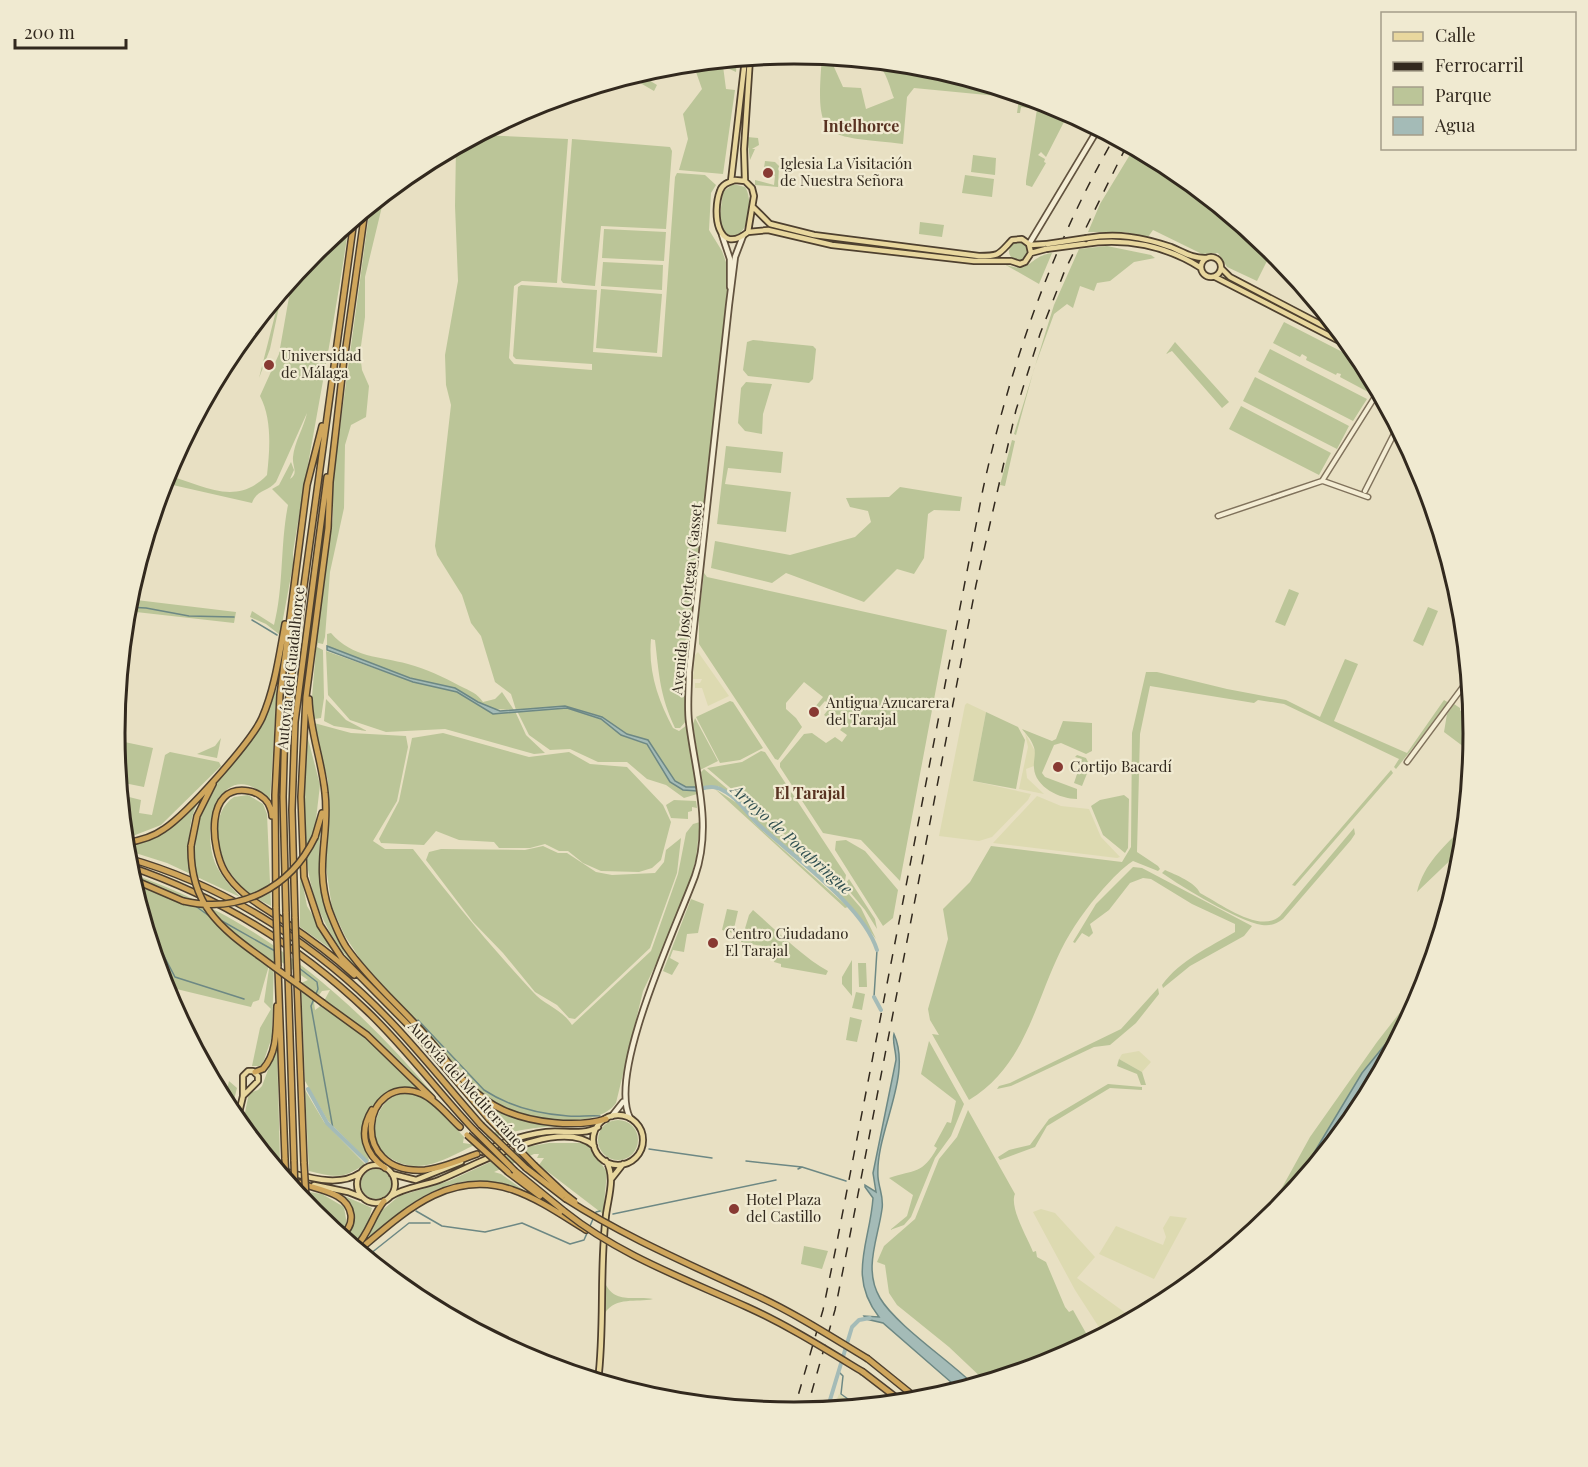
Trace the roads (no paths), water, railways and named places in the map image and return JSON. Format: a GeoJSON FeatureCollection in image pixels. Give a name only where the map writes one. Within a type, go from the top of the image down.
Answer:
{"type":"FeatureCollection","features":[{"type":"Feature","properties":{"kind":"highway","name":"Autovía del Guadalhorce"},"geometry":{"type":"LineString","coordinates":[[305,1190],[292,810],[295,722],[363,222]]}},
{"type":"Feature","properties":{"kind":"highway","name":"Autovía del Guadalhorce"},"geometry":{"type":"LineString","coordinates":[[295,1179],[283,797],[285,725],[352,232]]}},
{"type":"Feature","properties":{"kind":"highway"},"geometry":{"type":"LineString","coordinates":[[344,359],[330,482],[328,528],[309,681],[301,797],[302,860],[308,893],[331,943],[489,1119],[566,1197],[605,1224],[754,1294],[813,1325],[868,1359],[909,1392]]}},
{"type":"Feature","properties":{"kind":"highway"},"geometry":{"type":"LineString","coordinates":[[285,1168],[275,830],[280,695],[307,485],[327,408]]}},
{"type":"Feature","properties":{"kind":"highway"},"geometry":{"type":"LineString","coordinates":[[294,581],[271,695],[261,721],[224,768],[204,799],[197,816],[191,846],[194,878],[201,900],[215,921],[367,1035],[397,1062],[467,1135],[511,1172]]}},
{"type":"Feature","properties":{"kind":"highway"},"geometry":{"type":"LineString","coordinates":[[309,681],[311,728],[324,786],[322,866],[325,895],[345,945],[362,968],[463,1079],[489,1102],[504,1111],[538,1120],[587,1124],[609,1118]]}},
{"type":"Feature","properties":{"kind":"highway"},"geometry":{"type":"LineString","coordinates":[[134,841],[164,829],[224,768]]}},
{"type":"Feature","properties":{"kind":"highway"},"geometry":{"type":"LineString","coordinates":[[143,884],[183,901],[202,905],[230,904],[264,893],[297,867],[315,837],[321,819],[324,786]]}},
{"type":"Feature","properties":{"kind":"highway"},"geometry":{"type":"LineString","coordinates":[[275,830],[272,811],[262,796],[255,792],[240,790],[225,797],[219,805],[214,825],[217,855],[224,870],[243,894],[314,941],[389,1005]]}},
{"type":"Feature","properties":{"kind":"highway","name":"Autovía del Mediterráneo"},"geometry":{"type":"LineString","coordinates":[[137,861],[163,868],[227,896],[314,953],[362,993],[394,1024],[481,1125],[526,1168],[566,1197]]}},
{"type":"Feature","properties":{"kind":"highway","name":"Autovía del Mediterráneo"},"geometry":{"type":"LineString","coordinates":[[140,871],[223,906],[304,957],[368,1011],[511,1172],[563,1214],[591,1233],[665,1272],[748,1308],[808,1338],[863,1372],[893,1395]]}},
{"type":"Feature","properties":{"kind":"highway"},"geometry":{"type":"LineString","coordinates":[[255,1072],[263,1069],[272,1055],[279,990]]}},
{"type":"Feature","properties":{"kind":"highway"},"geometry":{"type":"LineString","coordinates":[[385,1168],[369,1153],[364,1134],[370,1113],[382,1100],[402,1092],[423,1095],[460,1127]]}},
{"type":"Feature","properties":{"kind":"highway"},"geometry":{"type":"LineString","coordinates":[[382,1100],[373,1115],[370,1126],[375,1148],[388,1161],[399,1166],[424,1170],[441,1167],[477,1154]]}},
{"type":"Feature","properties":{"kind":"highway"},"geometry":{"type":"LineString","coordinates":[[300,1183],[331,1192],[345,1202],[350,1211],[351,1221],[347,1230]]}},
{"type":"Feature","properties":{"kind":"highway"},"geometry":{"type":"LineString","coordinates":[[363,1244],[425,1198],[453,1187],[474,1184],[513,1190],[563,1214]]}},
{"type":"Feature","properties":{"kind":"highway"},"geometry":{"type":"LineString","coordinates":[[361,1242],[375,1212],[384,1201]]}},
{"type":"Feature","properties":{"kind":"main road"},"geometry":{"type":"LineString","coordinates":[[748,232],[753,207],[752,188],[745,181],[744,149],[749,66]]}},
{"type":"Feature","properties":{"kind":"main road"},"geometry":{"type":"LineString","coordinates":[[732,181],[744,67]]}},
{"type":"Feature","properties":{"kind":"main road"},"geometry":{"type":"LineString","coordinates":[[1029,245],[1094,135]]}},
{"type":"Feature","properties":{"kind":"main road"},"geometry":{"type":"LineString","coordinates":[[745,181],[732,181],[720,190],[716,224],[722,235],[730,239],[743,236],[748,232],[768,230],[832,244],[974,261],[1011,261],[1015,263],[1025,262],[1031,253],[1046,246],[1087,238],[1127,236],[1150,240],[1192,257],[1216,258],[1221,269],[1230,277],[1326,327]]}},
{"type":"Feature","properties":{"kind":"main road"},"geometry":{"type":"LineString","coordinates":[[753,207],[770,224],[832,238],[979,256],[997,256],[1012,240],[1022,239],[1035,233]]}},
{"type":"Feature","properties":{"kind":"main road","name":"Avenida José Ortega y Gasset"},"geometry":{"type":"LineString","coordinates":[[722,235],[730,259],[729,305]]}},
{"type":"Feature","properties":{"kind":"main road","name":"Avenida José Ortega y Gasset"},"geometry":{"type":"LineString","coordinates":[[609,1118],[624,1100],[641,1018],[696,873],[703,828],[700,789],[689,722],[689,672],[729,305],[735,257],[743,236]]}},
{"type":"Feature","properties":{"kind":"main road"},"geometry":{"type":"LineString","coordinates":[[1022,239],[1029,245],[1031,253]]}},
{"type":"Feature","properties":{"kind":"main road"},"geometry":{"type":"LineString","coordinates":[[1029,245],[1046,246],[1109,241],[1139,244],[1180,257],[1201,268],[1205,276],[1215,277],[1333,338]]}},
{"type":"Feature","properties":{"kind":"main road"},"geometry":{"type":"LineString","coordinates":[[1008,245],[1006,254],[1011,261]]}},
{"type":"Feature","properties":{"kind":"main road"},"geometry":{"type":"LineString","coordinates":[[1201,268],[1207,258]]}},
{"type":"Feature","properties":{"kind":"main road"},"geometry":{"type":"LineString","coordinates":[[1215,277],[1221,269]]}},
{"type":"Feature","properties":{"kind":"main road"},"geometry":{"type":"LineString","coordinates":[[240,1108],[246,1072],[255,1072],[258,1081],[243,1096]]}},
{"type":"Feature","properties":{"kind":"main road"},"geometry":{"type":"LineString","coordinates":[[244,1082],[252,1086]]}},
{"type":"Feature","properties":{"kind":"main road"},"geometry":{"type":"LineString","coordinates":[[611,1181],[623,1164],[635,1158],[642,1146],[639,1128],[630,1118],[624,1100]]}},
{"type":"Feature","properties":{"kind":"main road"},"geometry":{"type":"LineString","coordinates":[[288,1172],[332,1180],[345,1180],[374,1166],[385,1168],[392,1174],[407,1180],[423,1178],[477,1154],[528,1136],[548,1132],[582,1132],[598,1127],[609,1118],[630,1118]]}},
{"type":"Feature","properties":{"kind":"main road"},"geometry":{"type":"LineString","coordinates":[[594,1146],[598,1127]]}},
{"type":"Feature","properties":{"kind":"main road"},"geometry":{"type":"LineString","coordinates":[[300,1183],[348,1192],[374,1203],[438,1180],[526,1143],[581,1138],[594,1146],[606,1161],[611,1181],[601,1266],[599,1373]]}},
{"type":"Feature","properties":{"kind":"main road"},"geometry":{"type":"LineString","coordinates":[[606,1161],[623,1164]]}},
{"type":"Feature","properties":{"kind":"main road"},"geometry":{"type":"LineString","coordinates":[[287,1170],[300,1174]]}},
{"type":"Feature","properties":{"kind":"main road"},"geometry":{"type":"LineString","coordinates":[[362,1172],[357,1184],[364,1199]]}},
{"type":"Feature","properties":{"kind":"main road"},"geometry":{"type":"LineString","coordinates":[[391,1196],[395,1184],[392,1174]]}},
{"type":"Feature","properties":{"kind":"street"},"geometry":{"type":"LineString","coordinates":[[1322,481],[1373,400]]}},
{"type":"Feature","properties":{"kind":"street"},"geometry":{"type":"LineString","coordinates":[[1218,516],[1322,481],[1355,493],[1365,491],[1393,436]]}},
{"type":"Feature","properties":{"kind":"street"},"geometry":{"type":"LineString","coordinates":[[1407,762],[1462,688]]}},
{"type":"Feature","properties":{"kind":"water"},"geometry":{"type":"Polygon","coordinates":[[[327,646],[410,678],[455,688],[478,702],[500,711],[565,706],[602,717],[627,734],[648,740],[675,781],[686,787],[696,787],[697,791],[683,790],[670,782],[647,744],[621,735],[601,719],[567,708],[493,714],[457,692],[413,682],[327,650],[327,646]]]}},
{"type":"Feature","properties":{"kind":"water"},"geometry":{"type":"Polygon","coordinates":[[[894,1034],[899,1051],[899,1068],[879,1160],[878,1177],[882,1205],[873,1254],[873,1276],[880,1298],[898,1320],[969,1380],[952,1383],[883,1323],[866,1319],[864,1316],[879,1317],[869,1302],[862,1273],[873,1198],[865,1185],[876,1192],[873,1173],[896,1060],[894,1034]]]}},
{"type":"Feature","properties":{"kind":"water"},"geometry":{"type":"Polygon","coordinates":[[[1387,1043],[1350,1105],[1311,1159],[1362,1073],[1387,1043]]]}},
{"type":"Feature","properties":{"kind":"waterway","name":"Arroyo de Pocapringue"},"geometry":{"type":"LineString","coordinates":[[137,608],[189,616],[234,617]]}},
{"type":"Feature","properties":{"kind":"waterway","name":"Arroyo de Pocapringue"},"geometry":{"type":"LineString","coordinates":[[252,620],[277,635]]}},
{"type":"Feature","properties":{"kind":"waterway","name":"Arroyo de Pocapringue"},"geometry":{"type":"LineString","coordinates":[[700,789],[716,788],[735,799],[758,824],[842,899],[869,933],[877,950]]}},
{"type":"Feature","properties":{"kind":"waterway"},"geometry":{"type":"LineString","coordinates":[[194,905],[212,918]]}},
{"type":"Feature","properties":{"kind":"waterway"},"geometry":{"type":"LineString","coordinates":[[222,921],[275,951]]}},
{"type":"Feature","properties":{"kind":"waterway","name":"Arroyo de Pocapringue"},"geometry":{"type":"LineString","coordinates":[[874,997],[877,950]]}},
{"type":"Feature","properties":{"kind":"waterway"},"geometry":{"type":"LineString","coordinates":[[163,953],[175,977],[244,999]]}},
{"type":"Feature","properties":{"kind":"waterway"},"geometry":{"type":"LineString","coordinates":[[299,968],[317,982],[318,989],[311,1006],[333,1129]]}},
{"type":"Feature","properties":{"kind":"waterway","name":"Arroyo de Pocapringue"},"geometry":{"type":"LineString","coordinates":[[874,997],[881,1010]]}},
{"type":"Feature","properties":{"kind":"waterway"},"geometry":{"type":"LineString","coordinates":[[418,1020],[484,1090],[494,1096],[524,1109],[545,1113],[600,1116]]}},
{"type":"Feature","properties":{"kind":"waterway"},"geometry":{"type":"LineString","coordinates":[[308,1089],[327,1123],[366,1161]]}},
{"type":"Feature","properties":{"kind":"waterway"},"geometry":{"type":"LineString","coordinates":[[649,1149],[712,1158]]}},
{"type":"Feature","properties":{"kind":"waterway"},"geometry":{"type":"LineString","coordinates":[[746,1161],[802,1167]]}},
{"type":"Feature","properties":{"kind":"waterway"},"geometry":{"type":"LineString","coordinates":[[798,1169],[802,1167],[846,1181]]}},
{"type":"Feature","properties":{"kind":"waterway"},"geometry":{"type":"LineString","coordinates":[[613,1214],[776,1180]]}},
{"type":"Feature","properties":{"kind":"waterway"},"geometry":{"type":"LineString","coordinates":[[416,1211],[442,1226],[485,1232],[522,1223],[570,1244],[584,1240],[588,1231]]}},
{"type":"Feature","properties":{"kind":"waterway"},"geometry":{"type":"LineString","coordinates":[[590,1226],[596,1212],[600,1211]]}},
{"type":"Feature","properties":{"kind":"waterway"},"geometry":{"type":"LineString","coordinates":[[372,1252],[409,1223],[430,1223]]}},
{"type":"Feature","properties":{"kind":"waterway"},"geometry":{"type":"LineString","coordinates":[[830,1401],[852,1327],[859,1320],[870,1318]]}},
{"type":"Feature","properties":{"kind":"waterway"},"geometry":{"type":"LineString","coordinates":[[840,1373],[843,1376],[841,1394],[849,1400]]}},
{"type":"Feature","properties":{"kind":"railway"},"geometry":{"type":"LineString","coordinates":[[796,1402],[823,1310],[835,1252],[983,489],[994,443],[1020,353],[1052,265],[1091,180],[1111,144]]}},
{"type":"Feature","properties":{"kind":"railway"},"geometry":{"type":"LineString","coordinates":[[809,1402],[835,1310],[976,585],[1016,410],[1040,334],[1065,270],[1124,151]]}},
{"type":"Feature","properties":{"kind":"place","name":"Iglesia La Visitación de Nuestra Señora"},"geometry":{"type":"Point","coordinates":[768,173]}},
{"type":"Feature","properties":{"kind":"place","name":"Universidad de Málaga"},"geometry":{"type":"Point","coordinates":[269,365]}},
{"type":"Feature","properties":{"kind":"place","name":"Antigua Azucarera del Tarajal"},"geometry":{"type":"Point","coordinates":[814,712]}},
{"type":"Feature","properties":{"kind":"place","name":"Cortijo Bacardí"},"geometry":{"type":"Point","coordinates":[1058,767]}},
{"type":"Feature","properties":{"kind":"place","name":"Centro Ciudadano El Tarajal"},"geometry":{"type":"Point","coordinates":[713,943]}},
{"type":"Feature","properties":{"kind":"place","name":"Hotel Plaza del Castillo"},"geometry":{"type":"Point","coordinates":[734,1209]}},
{"type":"Feature","properties":{"kind":"district","name":"Intelhorce"},"geometry":{"type":"Point","coordinates":[861,126]}},
{"type":"Feature","properties":{"kind":"district","name":"El Tarajal"},"geometry":{"type":"Point","coordinates":[810,793]}}]}
